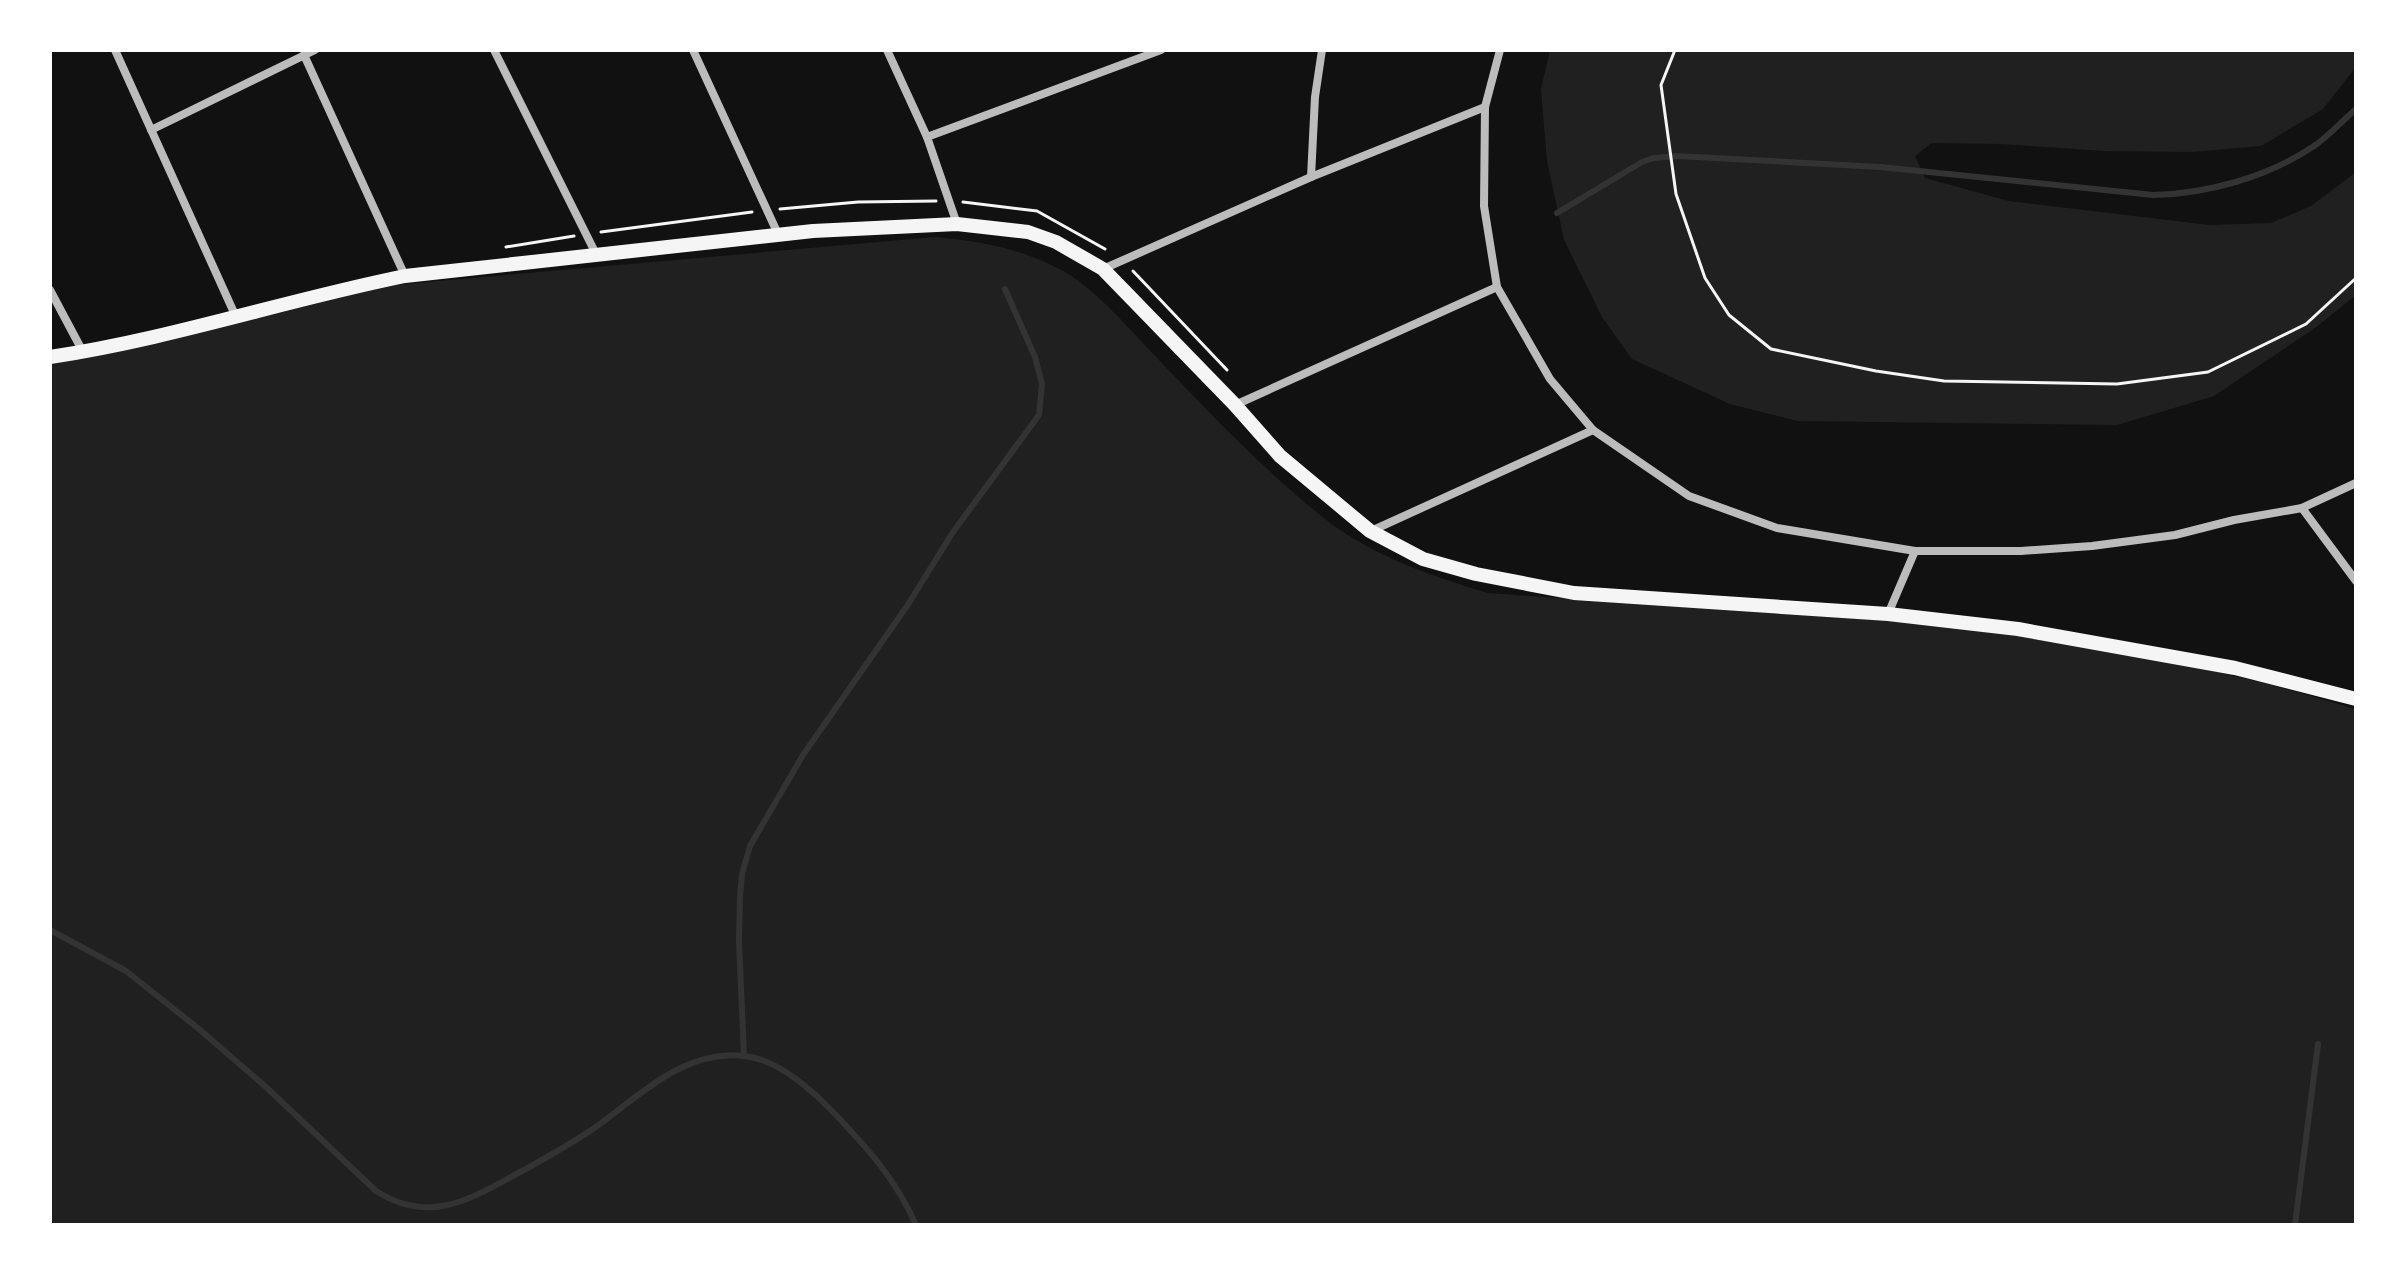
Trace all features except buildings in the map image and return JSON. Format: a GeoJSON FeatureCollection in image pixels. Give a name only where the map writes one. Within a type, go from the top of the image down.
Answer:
{"type":"FeatureCollection","features":[{"type":"Feature","properties":{"kind":"main road"},"geometry":{"type":"LineString","coordinates":[[50,357],[83,352],[405,276],[778,234],[957,224],[1028,232],[1056,242],[1103,269],[1280,456],[1370,531],[1423,559],[1476,574],[1574,593],[1888,614],[2018,629],[2235,668],[2356,699]]}},
{"type":"Feature","properties":{"kind":"street"},"geometry":{"type":"LineString","coordinates":[[115,50],[236,317]]}},
{"type":"Feature","properties":{"kind":"street"},"geometry":{"type":"LineString","coordinates":[[151,130],[315,50]]}},
{"type":"Feature","properties":{"kind":"street"},"geometry":{"type":"LineString","coordinates":[[494,50],[597,256]]}},
{"type":"Feature","properties":{"kind":"street"},"geometry":{"type":"LineString","coordinates":[[693,50],[778,234]]}},
{"type":"Feature","properties":{"kind":"street"},"geometry":{"type":"LineString","coordinates":[[887,50],[927,137],[957,224]]}},
{"type":"Feature","properties":{"kind":"street"},"geometry":{"type":"LineString","coordinates":[[927,137],[1161,50]]}},
{"type":"Feature","properties":{"kind":"street"},"geometry":{"type":"LineString","coordinates":[[1311,177],[1315,97],[1322,50]]}},
{"type":"Feature","properties":{"kind":"street"},"geometry":{"type":"LineString","coordinates":[[1500,50],[1485,107],[1484,206],[1497,287],[1550,379],[1593,430],[1689,496],[1777,528],[1915,551],[2021,551],[2175,535],[2234,520],[2302,508],[2356,483]]}},
{"type":"Feature","properties":{"kind":"street"},"geometry":{"type":"LineString","coordinates":[[304,55],[405,276]]}},
{"type":"Feature","properties":{"kind":"street"},"geometry":{"type":"LineString","coordinates":[[1103,269],[1311,177],[1485,107]]}},
{"type":"Feature","properties":{"kind":"street"},"geometry":{"type":"LineString","coordinates":[[1235,405],[1497,287]]}},
{"type":"Feature","properties":{"kind":"street"},"geometry":{"type":"LineString","coordinates":[[50,290],[83,352]]}},
{"type":"Feature","properties":{"kind":"street"},"geometry":{"type":"LineString","coordinates":[[1370,531],[1593,430]]}},
{"type":"Feature","properties":{"kind":"street"},"geometry":{"type":"LineString","coordinates":[[2302,508],[2356,581]]}},
{"type":"Feature","properties":{"kind":"street"},"geometry":{"type":"LineString","coordinates":[[1888,614],[1915,551]]}},
{"type":"Feature","properties":{"kind":"path"},"geometry":{"type":"LineString","coordinates":[[1675,50],[1661,85],[1676,194],[1705,278],[1729,315],[1771,349],[1876,371],[1944,381],[2117,384],[2208,372],[2306,324],[2356,278]]}},
{"type":"Feature","properties":{"kind":"path"},"geometry":{"type":"LineString","coordinates":[[492,249],[767,210],[858,202],[948,200],[1037,211],[1122,261],[1231,375]]}},
{"type":"Feature","properties":{"kind":"shaded area"},"geometry":{"type":"Polygon","coordinates":[[[1550,50],[2356,50],[2356,67],[2323,109],[2261,146],[2192,152],[1932,143],[1915,156],[1925,178],[2009,201],[2209,225],[2271,223],[2311,206],[2356,172],[2356,295],[2315,328],[2214,396],[2117,425],[1798,421],[1730,404],[1632,359],[1602,317],[1564,240],[1547,161],[1541,89],[1550,50]]]}},
{"type":"Feature","properties":{"kind":"shaded area"},"geometry":{"type":"Polygon","coordinates":[[[935,237],[1017,252],[1048,263],[1076,279],[1113,311],[1253,455],[1314,510],[1374,550],[1441,578],[1488,593],[1999,631],[2132,653],[2269,684],[2356,709],[2356,1225],[50,1225],[50,362],[371,287],[935,237]]]}},
{"type":"Feature","properties":{"kind":"waterway"},"geometry":{"type":"LineString","coordinates":[[1557,213],[1642,162],[1677,156],[1880,167],[2153,195],[2174,194],[2236,182],[2277,167],[2320,142],[2356,109]]}},
{"type":"Feature","properties":{"kind":"waterway"},"geometry":{"type":"LineString","coordinates":[[744,1056],[740,897],[742,874],[750,846],[803,755],[907,606],[953,532],[1039,415],[1042,384],[1035,357],[1005,289]]}},
{"type":"Feature","properties":{"kind":"waterway"},"geometry":{"type":"LineString","coordinates":[[50,930],[126,971],[266,1087],[376,1191],[396,1201],[433,1207],[468,1198],[571,1143],[684,1066],[703,1059],[744,1056],[782,1069],[825,1104],[880,1165],[916,1225]]}},
{"type":"Feature","properties":{"kind":"waterway"},"geometry":{"type":"LineString","coordinates":[[2295,1225],[2318,1044]]}}]}
